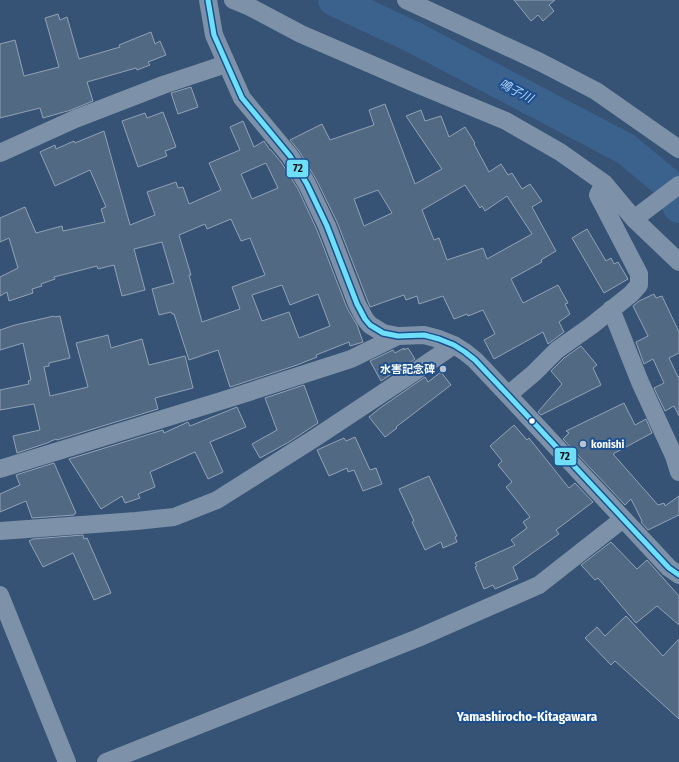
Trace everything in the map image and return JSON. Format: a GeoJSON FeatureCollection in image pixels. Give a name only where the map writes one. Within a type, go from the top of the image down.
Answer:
{"type":"FeatureCollection","features":[{"type":"Feature","properties":{"kind":"street"},"geometry":{"type":"LineString","coordinates":[[208,0],[214,35],[242,98],[290,156],[307,184],[327,226],[357,304],[365,319],[376,330],[383,333],[398,336],[424,335],[440,338],[454,345],[475,360],[669,568],[679,575]]}},
{"type":"Feature","properties":{"kind":"street"},"geometry":{"type":"LineString","coordinates":[[233,0],[250,7],[301,34],[506,121],[560,152],[604,183],[639,216],[679,262]]}},
{"type":"Feature","properties":{"kind":"street"},"geometry":{"type":"LineString","coordinates":[[406,0],[540,62],[596,91],[679,149]]}},
{"type":"Feature","properties":{"kind":"street"},"geometry":{"type":"LineString","coordinates":[[0,153],[75,119],[163,85],[226,64]]}},
{"type":"Feature","properties":{"kind":"street"},"geometry":{"type":"LineString","coordinates":[[508,395],[534,373],[557,350],[591,326],[631,294],[639,285],[639,274],[598,195],[604,183]]}},
{"type":"Feature","properties":{"kind":"street"},"geometry":{"type":"LineString","coordinates":[[639,216],[679,185]]}},
{"type":"Feature","properties":{"kind":"street"},"geometry":{"type":"LineString","coordinates":[[611,309],[640,382],[674,456],[679,472]]}},
{"type":"Feature","properties":{"kind":"street"},"geometry":{"type":"LineString","coordinates":[[0,469],[351,359],[398,336]]}},
{"type":"Feature","properties":{"kind":"street"},"geometry":{"type":"LineString","coordinates":[[0,531],[174,517],[217,500],[315,438],[454,345]]}},
{"type":"Feature","properties":{"kind":"street"},"geometry":{"type":"LineString","coordinates":[[106,762],[418,638],[539,585],[623,519]]}},
{"type":"Feature","properties":{"kind":"street"},"geometry":{"type":"LineString","coordinates":[[0,595],[67,762]]}},
{"type":"Feature","properties":{"kind":"building"},"geometry":{"type":"Polygon","coordinates":[[[514,0],[555,0],[549,5],[554,11],[543,21],[538,15],[531,21],[514,0]]]}},
{"type":"Feature","properties":{"kind":"building"},"geometry":{"type":"Polygon","coordinates":[[[58,14],[60,20],[67,17],[79,59],[120,47],[119,45],[151,32],[155,44],[160,41],[166,55],[148,62],[150,65],[137,70],[136,68],[87,82],[93,101],[71,110],[43,118],[40,108],[0,118],[0,44],[15,40],[24,76],[59,67],[45,18],[58,14]]]}},
{"type":"Feature","properties":{"kind":"building"},"geometry":{"type":"Polygon","coordinates":[[[191,87],[198,107],[178,114],[171,93],[191,87]]]}},
{"type":"Feature","properties":{"kind":"building"},"geometry":{"type":"Polygon","coordinates":[[[385,104],[415,184],[442,169],[406,116],[421,110],[425,121],[441,116],[449,137],[465,127],[475,143],[474,144],[489,172],[501,164],[508,175],[512,173],[522,189],[530,184],[542,201],[532,207],[556,251],[541,260],[542,262],[511,279],[523,303],[558,285],[568,303],[565,304],[570,314],[559,322],[564,332],[548,344],[543,332],[494,359],[484,340],[495,334],[483,310],[468,316],[467,314],[454,319],[443,296],[419,304],[417,296],[406,300],[404,295],[370,307],[337,222],[316,179],[299,151],[290,140],[322,124],[330,140],[374,125],[369,110],[385,104]],[[465,185],[422,210],[434,240],[439,238],[447,260],[483,248],[487,259],[532,234],[507,196],[485,211],[482,206],[480,208],[465,185]],[[378,190],[354,199],[364,226],[392,213],[378,190]]]}},
{"type":"Feature","properties":{"kind":"building"},"geometry":{"type":"Polygon","coordinates":[[[163,112],[176,147],[165,151],[167,156],[138,167],[122,121],[145,113],[147,118],[163,112]]]}},
{"type":"Feature","properties":{"kind":"building"},"geometry":{"type":"Polygon","coordinates":[[[243,121],[254,147],[264,141],[281,162],[298,189],[317,230],[347,308],[357,325],[363,342],[350,346],[349,342],[316,355],[317,357],[297,365],[230,387],[218,350],[189,360],[174,314],[171,312],[159,315],[152,289],[174,283],[162,242],[134,249],[145,290],[122,296],[114,265],[98,269],[97,266],[54,277],[55,279],[41,284],[42,286],[32,289],[33,293],[9,301],[7,292],[0,296],[0,277],[18,268],[9,238],[0,242],[0,218],[25,207],[36,233],[62,226],[63,231],[105,222],[101,209],[106,207],[90,170],[55,186],[40,152],[55,145],[56,149],[74,141],[75,143],[104,131],[130,225],[155,215],[147,192],[176,182],[178,188],[183,187],[189,204],[221,190],[209,163],[240,150],[230,127],[243,121]],[[266,163],[241,174],[252,199],[278,188],[266,163]],[[231,219],[207,229],[205,224],[179,235],[191,275],[189,275],[202,322],[240,309],[232,287],[265,275],[250,238],[241,241],[231,219]],[[282,285],[252,295],[262,321],[289,312],[299,338],[330,326],[318,294],[290,305],[282,285]]]}},
{"type":"Feature","properties":{"kind":"building"},"geometry":{"type":"Polygon","coordinates":[[[587,229],[606,261],[611,258],[614,264],[618,262],[628,279],[604,293],[572,238],[587,229]]]}},
{"type":"Feature","properties":{"kind":"building"},"geometry":{"type":"Polygon","coordinates":[[[654,294],[656,298],[662,296],[679,332],[679,353],[669,358],[678,377],[679,376],[679,416],[674,406],[665,411],[654,388],[664,383],[653,359],[644,364],[636,342],[648,336],[633,306],[639,301],[654,294]]]}},
{"type":"Feature","properties":{"kind":"building"},"geometry":{"type":"Polygon","coordinates":[[[54,316],[60,316],[70,358],[49,363],[49,366],[44,367],[50,396],[88,387],[76,343],[108,335],[111,348],[142,339],[149,365],[185,356],[193,388],[155,398],[158,409],[57,440],[56,439],[17,453],[13,436],[40,430],[34,404],[0,410],[0,390],[29,384],[28,381],[31,380],[23,343],[0,350],[0,330],[54,316]]]}},
{"type":"Feature","properties":{"kind":"building"},"geometry":{"type":"Polygon","coordinates":[[[581,346],[597,365],[593,368],[601,385],[541,415],[538,412],[562,384],[551,371],[564,358],[581,346]]]}},
{"type":"Feature","properties":{"kind":"building"},"geometry":{"type":"Polygon","coordinates":[[[404,348],[404,350],[408,348],[415,359],[381,381],[370,361],[393,350],[395,353],[404,348]]]}},
{"type":"Feature","properties":{"kind":"building"},"geometry":{"type":"Polygon","coordinates":[[[441,372],[451,385],[385,437],[369,417],[425,377],[428,382],[441,372]]]}},
{"type":"Feature","properties":{"kind":"building"},"geometry":{"type":"Polygon","coordinates":[[[304,385],[318,423],[289,442],[260,458],[252,444],[277,430],[265,398],[304,385]]]}},
{"type":"Feature","properties":{"kind":"building"},"geometry":{"type":"Polygon","coordinates":[[[624,403],[635,425],[646,419],[652,433],[613,454],[658,505],[664,503],[665,506],[679,496],[679,515],[648,530],[641,522],[642,521],[631,499],[625,505],[563,439],[569,433],[566,431],[624,403]]]}},
{"type":"Feature","properties":{"kind":"building"},"geometry":{"type":"Polygon","coordinates":[[[237,407],[246,427],[210,442],[223,472],[208,479],[195,452],[150,472],[155,487],[138,494],[140,498],[125,503],[122,496],[101,509],[69,459],[163,430],[164,433],[188,422],[190,426],[237,407]]]}},
{"type":"Feature","properties":{"kind":"building"},"geometry":{"type":"Polygon","coordinates":[[[514,425],[527,440],[529,438],[569,488],[575,483],[593,502],[556,530],[559,534],[513,567],[518,579],[495,589],[493,585],[484,589],[475,567],[477,566],[475,563],[515,545],[511,540],[527,528],[523,522],[530,517],[506,487],[512,482],[498,465],[502,461],[490,446],[514,425]]]}},
{"type":"Feature","properties":{"kind":"building"},"geometry":{"type":"Polygon","coordinates":[[[355,437],[370,470],[376,468],[382,484],[363,491],[354,470],[348,472],[347,468],[329,476],[317,450],[344,438],[346,441],[355,437]]]}},
{"type":"Feature","properties":{"kind":"building"},"geometry":{"type":"Polygon","coordinates":[[[54,463],[76,513],[74,515],[32,518],[26,501],[0,512],[0,494],[20,485],[16,475],[54,463]]]}},
{"type":"Feature","properties":{"kind":"building"},"geometry":{"type":"Polygon","coordinates":[[[429,476],[457,536],[455,537],[457,542],[443,548],[441,542],[425,550],[412,522],[414,521],[399,489],[429,476]]]}},
{"type":"Feature","properties":{"kind":"building"},"geometry":{"type":"Polygon","coordinates":[[[83,535],[84,539],[87,538],[111,593],[94,600],[73,553],[43,567],[29,541],[33,539],[83,535]]]}},
{"type":"Feature","properties":{"kind":"building"},"geometry":{"type":"Polygon","coordinates":[[[611,542],[637,569],[647,560],[679,596],[679,625],[657,606],[636,623],[598,578],[595,580],[581,565],[611,542]]]}},
{"type":"Feature","properties":{"kind":"building"},"geometry":{"type":"Polygon","coordinates":[[[626,616],[663,656],[679,639],[679,719],[615,661],[611,665],[585,638],[597,627],[605,636],[626,616]]]}},
{"type":"Feature","properties":{"kind":"waterway","name":"鳴子川"},"geometry":{"type":"LineString","coordinates":[[334,0],[413,37],[626,149],[667,183],[679,207]]}},
{"type":"Feature","properties":{"kind":"transit line","name":"72"},"geometry":{"type":"LineString","coordinates":[[208,0],[214,35],[242,98],[290,156],[307,184],[327,226],[357,304],[365,319],[370,325],[383,333],[398,336],[424,335],[439,339],[454,345],[475,360],[669,568],[679,575]]}},
{"type":"Feature","properties":{"kind":"place","name":"水害記念碑"},"geometry":{"type":"Point","coordinates":[443,369]}},
{"type":"Feature","properties":{"kind":"place","name":"konishi"},"geometry":{"type":"Point","coordinates":[583,444]}},
{"type":"Feature","properties":{"kind":"district","name":"Yamashirocho-Kitagawara"},"geometry":{"type":"Point","coordinates":[527,716]}}]}
